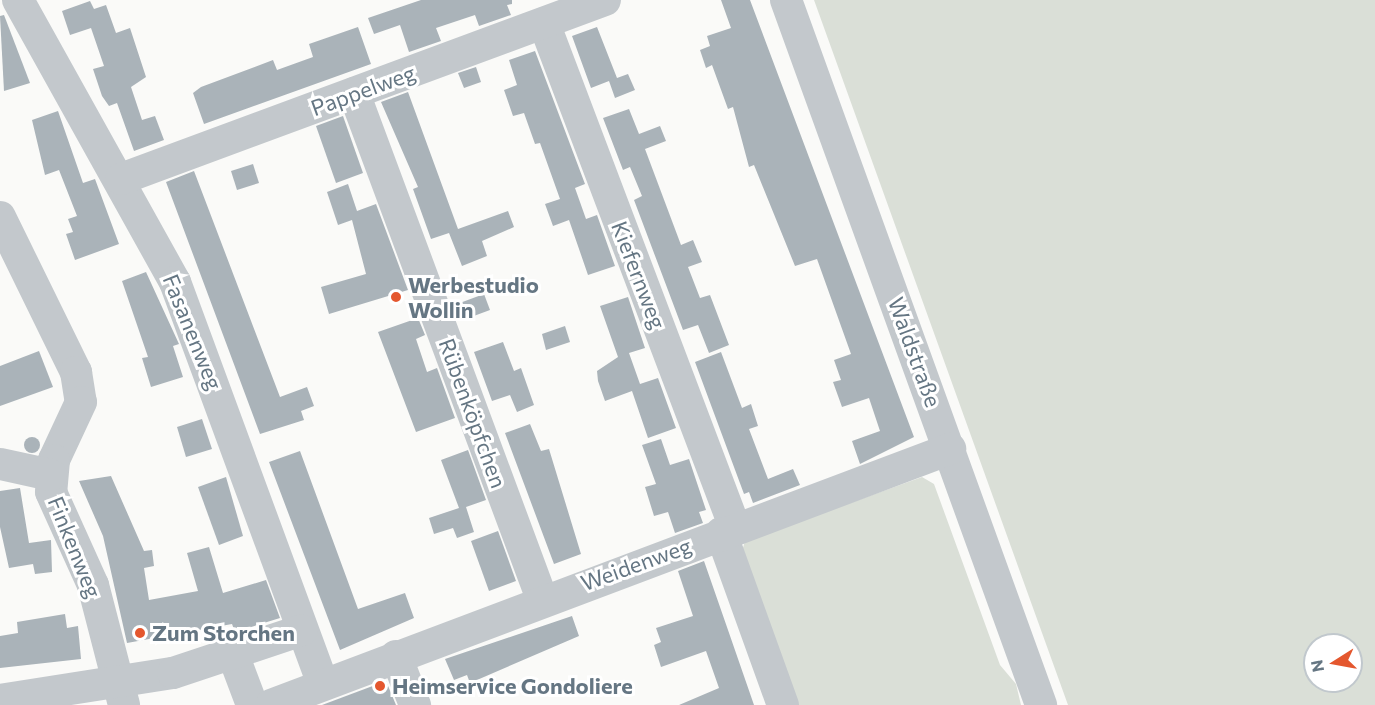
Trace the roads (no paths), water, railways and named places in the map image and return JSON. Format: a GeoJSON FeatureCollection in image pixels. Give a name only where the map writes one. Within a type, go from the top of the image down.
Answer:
{"type":"FeatureCollection","features":[{"type":"Feature","properties":{"kind":"street","name":"Fasanenweg"},"geometry":{"type":"LineString","coordinates":[[18,0],[121,180],[204,351],[322,684]]}},
{"type":"Feature","properties":{"kind":"street","name":"Pappelweg"},"geometry":{"type":"LineString","coordinates":[[121,180],[605,0]]}},
{"type":"Feature","properties":{"kind":"street","name":"Waldstraße"},"geometry":{"type":"LineString","coordinates":[[786,0],[1041,705]]}},
{"type":"Feature","properties":{"kind":"street","name":"Kiefernweg"},"geometry":{"type":"LineString","coordinates":[[544,23],[728,530],[783,705]]}},
{"type":"Feature","properties":{"kind":"street","name":"Rübenköpfchen"},"geometry":{"type":"LineString","coordinates":[[354,93],[542,598]]}},
{"type":"Feature","properties":{"kind":"street","name":"Finkenweg"},"geometry":{"type":"LineString","coordinates":[[0,218],[76,372],[81,402],[51,475],[51,492],[93,585],[121,694]]}},
{"type":"Feature","properties":{"kind":"street","name":"Weidenweg"},"geometry":{"type":"LineString","coordinates":[[271,705],[542,598],[950,449]]}},
{"type":"Feature","properties":{"kind":"street"},"geometry":{"type":"LineString","coordinates":[[0,464],[51,475]]}},
{"type":"Feature","properties":{"kind":"street"},"geometry":{"type":"LineString","coordinates":[[0,700],[121,694],[234,657],[302,630]]}},
{"type":"Feature","properties":{"kind":"street"},"geometry":{"type":"LineString","coordinates":[[396,656],[415,705]]}},
{"type":"Feature","properties":{"kind":"street"},"geometry":{"type":"LineString","coordinates":[[234,657],[252,705]]}},
{"type":"Feature","properties":{"kind":"place","name":"Werbestudio Wollin"},"geometry":{"type":"Point","coordinates":[396,297]}},
{"type":"Feature","properties":{"kind":"place","name":"Zum Storchen"},"geometry":{"type":"Point","coordinates":[140,633]}},
{"type":"Feature","properties":{"kind":"place","name":"Heimservice Gondoliere"},"geometry":{"type":"Point","coordinates":[380,686]}}]}
